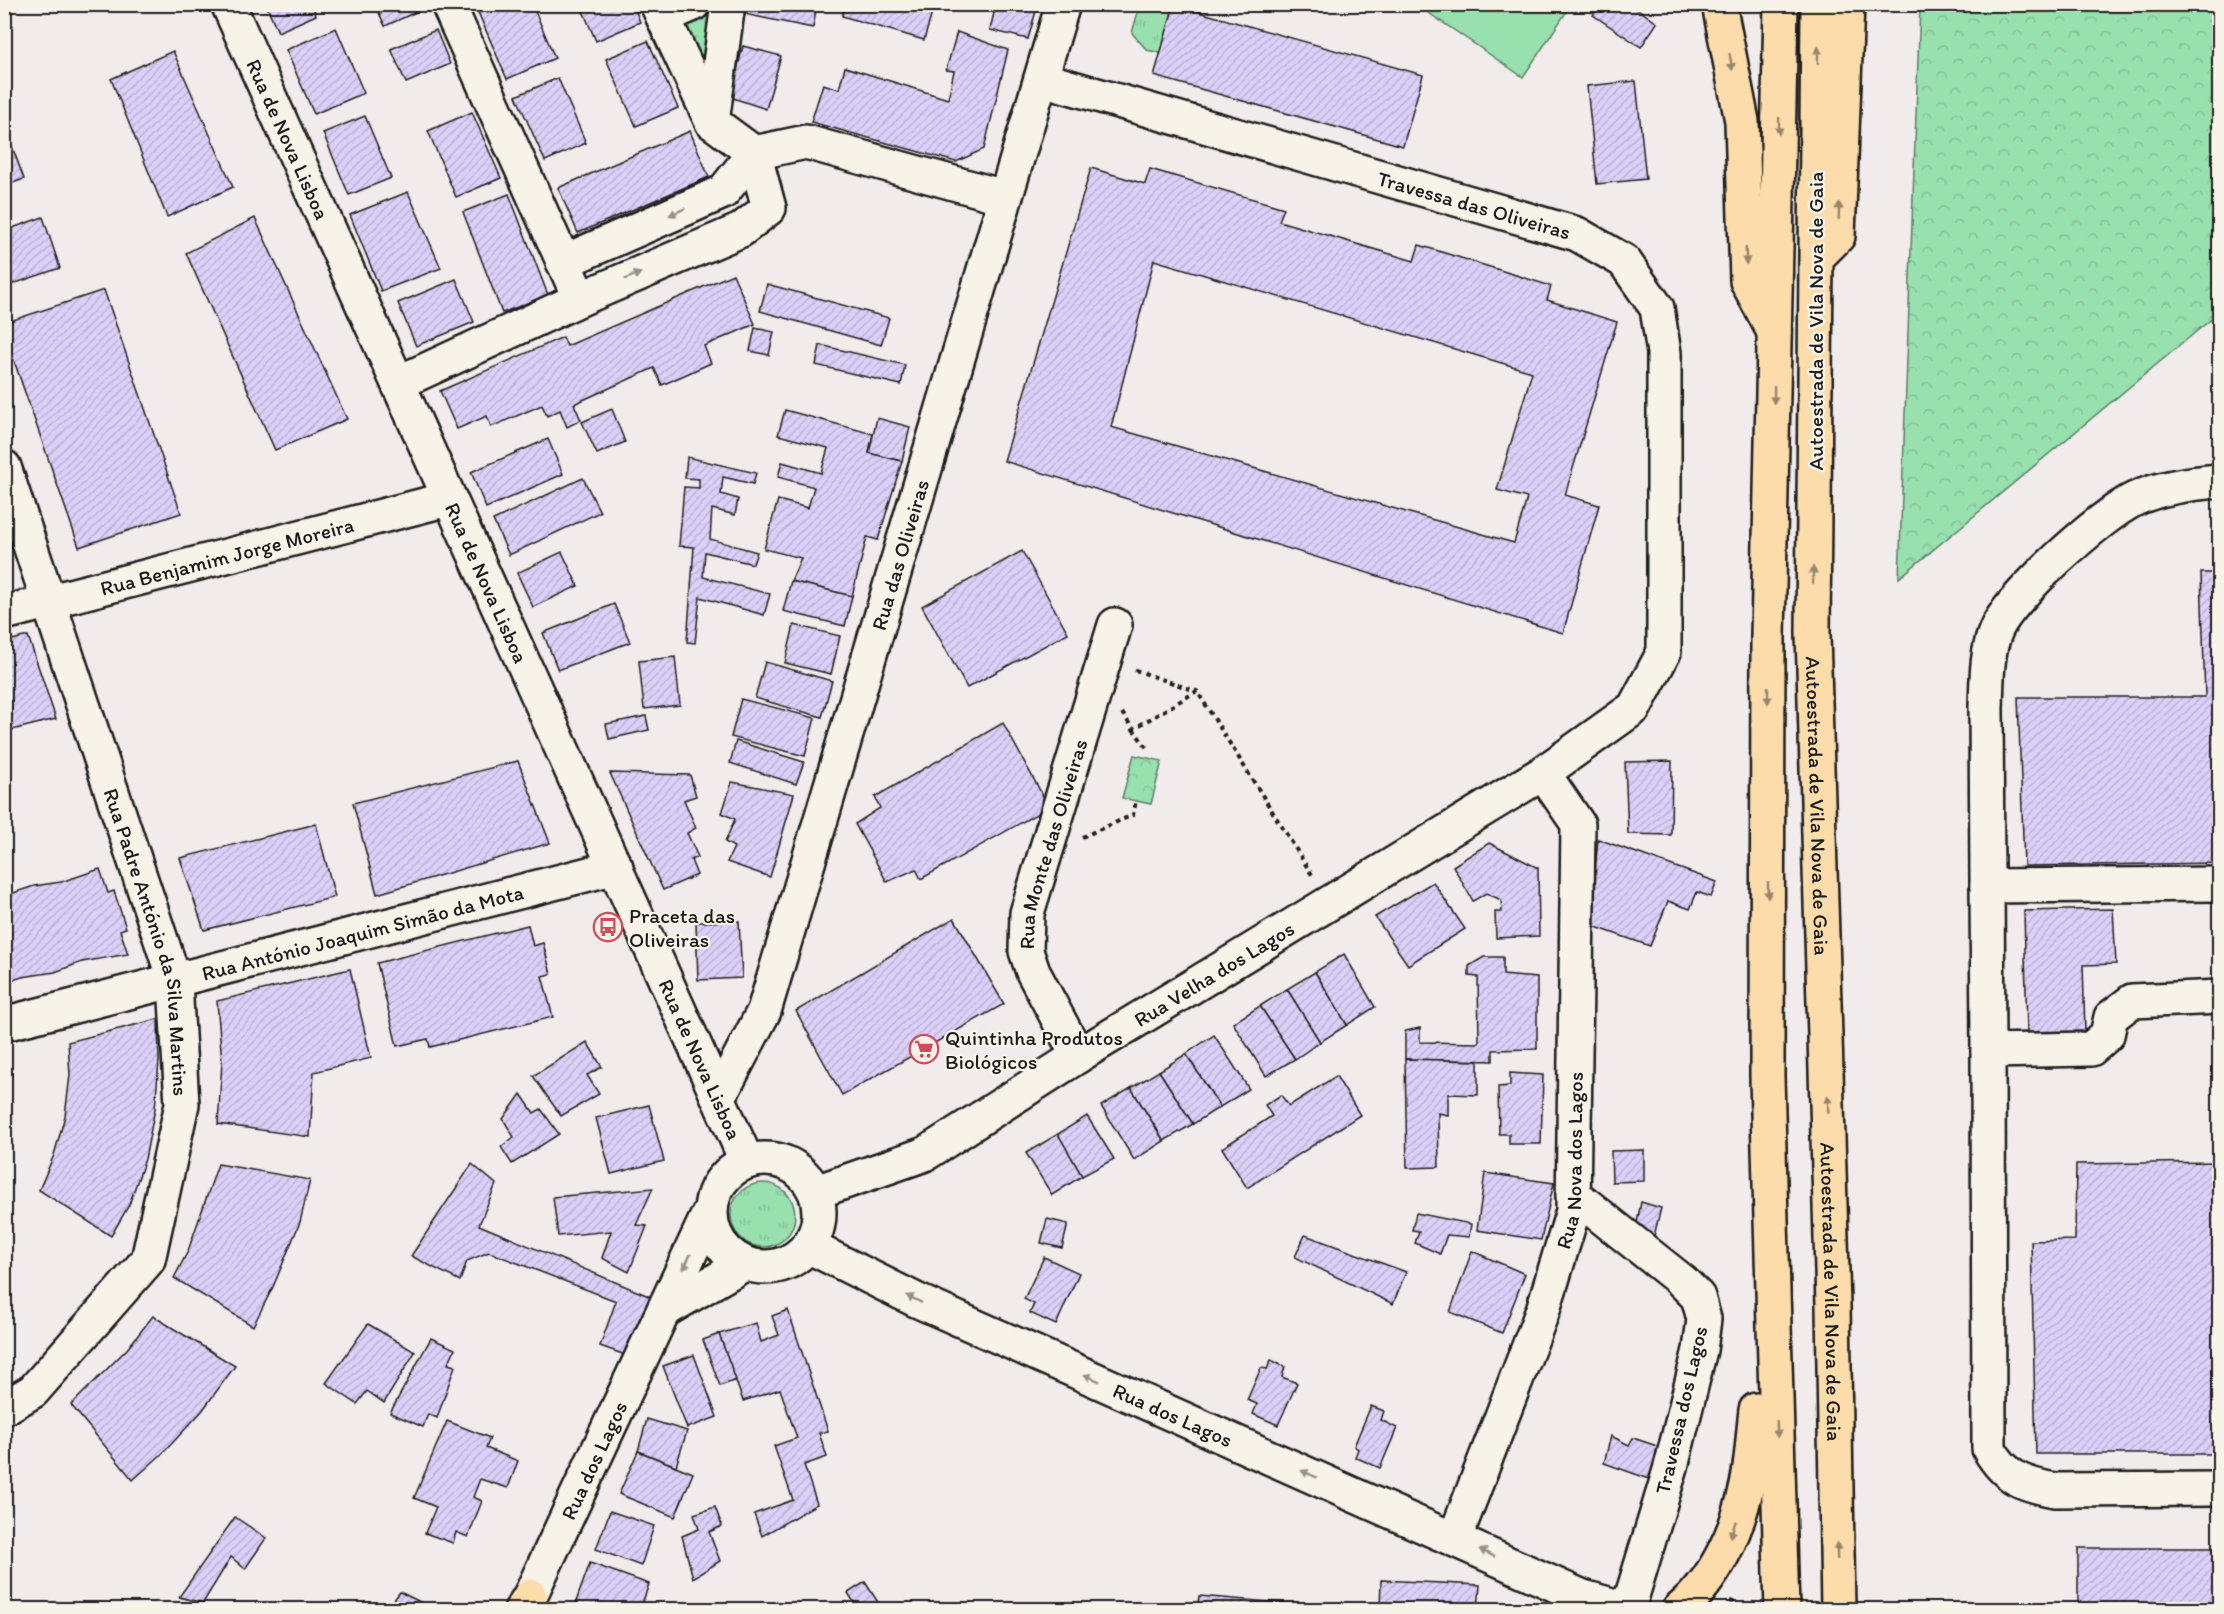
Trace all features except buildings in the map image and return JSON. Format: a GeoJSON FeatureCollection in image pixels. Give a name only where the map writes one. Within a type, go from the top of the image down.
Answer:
{"type":"FeatureCollection","features":[{"type":"Feature","properties":{"kind":"highway"},"geometry":{"type":"LineString","coordinates":[[1719,4],[1742,121],[1746,281],[1776,336]]}},
{"type":"Feature","properties":{"kind":"highway","name":"Autoestrada de Vila Nova de Gaia"},"geometry":{"type":"LineString","coordinates":[[1781,4],[1776,336],[1768,637],[1767,1077],[1782,1610]]}},
{"type":"Feature","properties":{"kind":"highway","name":"Autoestrada de Vila Nova de Gaia"},"geometry":{"type":"LineString","coordinates":[[1818,4],[1813,634],[1833,1294],[1838,1610]]}},
{"type":"Feature","properties":{"kind":"highway"},"geometry":{"type":"LineString","coordinates":[[1815,260],[1838,236],[1848,4]]}},
{"type":"Feature","properties":{"kind":"highway"},"geometry":{"type":"LineString","coordinates":[[1761,1610],[1752,1105],[1767,1077]]}},
{"type":"Feature","properties":{"kind":"highway"},"geometry":{"type":"LineString","coordinates":[[1679,1610],[1695,1597],[1726,1550],[1747,1486],[1756,1410]]}},
{"type":"Feature","properties":{"kind":"street","name":"Rua de Nova Lisboa"},"geometry":{"type":"LineString","coordinates":[[228,4],[747,1162]]}},
{"type":"Feature","properties":{"kind":"street"},"geometry":{"type":"LineString","coordinates":[[448,4],[579,299]]}},
{"type":"Feature","properties":{"kind":"street"},"geometry":{"type":"LineString","coordinates":[[398,382],[579,299],[741,230],[769,208],[754,153],[712,122],[660,11],[693,4]]}},
{"type":"Feature","properties":{"kind":"street"},"geometry":{"type":"LineString","coordinates":[[712,122],[728,4]]}},
{"type":"Feature","properties":{"kind":"street","name":"Rua das Oliveiras"},"geometry":{"type":"LineString","coordinates":[[718,1096],[764,1011],[1063,4]]}},
{"type":"Feature","properties":{"kind":"street","name":"Travessa das Oliveiras"},"geometry":{"type":"LineString","coordinates":[[1042,79],[1577,234],[1624,261],[1657,308],[1664,353],[1665,652],[1635,708],[1543,773]]}},
{"type":"Feature","properties":{"kind":"street"},"geometry":{"type":"LineString","coordinates":[[563,262],[723,192],[754,153],[806,142],[1004,197]]}},
{"type":"Feature","properties":{"kind":"street"},"geometry":{"type":"LineString","coordinates":[[723,192],[741,230]]}},
{"type":"Feature","properties":{"kind":"street","name":"Rua Padre António da Silva Martins"},"geometry":{"type":"LineString","coordinates":[[4,467],[51,602],[176,982],[182,1104],[148,1260],[33,1391],[4,1408]]}},
{"type":"Feature","properties":{"kind":"street"},"geometry":{"type":"LineString","coordinates":[[2220,481],[2173,486],[2136,499],[2115,511],[2020,594],[1995,631],[1988,667],[1986,707],[1989,1449],[2000,1467],[2012,1477],[2032,1486],[2055,1490],[2220,1489]]}},
{"type":"Feature","properties":{"kind":"street","name":"Rua Benjamim Jorge Moreira"},"geometry":{"type":"LineString","coordinates":[[4,613],[448,499]]}},
{"type":"Feature","properties":{"kind":"street","name":"Rua Monte das Oliveiras"},"geometry":{"type":"LineString","coordinates":[[1078,1056],[1033,972],[1026,951],[1027,913],[1115,625]]}},
{"type":"Feature","properties":{"kind":"street","name":"Rua Velha dos Lagos"},"geometry":{"type":"LineString","coordinates":[[816,1192],[925,1154],[1078,1056],[1543,773]]}},
{"type":"Feature","properties":{"kind":"street","name":"Rua Nova dos Lagos"},"geometry":{"type":"LineString","coordinates":[[1455,1538],[1543,1310],[1573,1211],[1578,824],[1543,773]]}},
{"type":"Feature","properties":{"kind":"street","name":"Rua António Joaquim Simão da Mota"},"geometry":{"type":"LineString","coordinates":[[4,1024],[176,982],[616,867]]}},
{"type":"Feature","properties":{"kind":"street"},"geometry":{"type":"LineString","coordinates":[[1987,886],[2220,884]]}},
{"type":"Feature","properties":{"kind":"street"},"geometry":{"type":"LineString","coordinates":[[1988,1051],[2091,1049],[2107,1035],[2112,1017],[2132,1001],[2220,997]]}},
{"type":"Feature","properties":{"kind":"street"},"geometry":{"type":"LineString","coordinates":[[765,1158],[786,1162],[804,1174],[816,1192],[820,1213],[816,1234],[804,1252],[786,1264],[765,1268],[744,1264],[726,1252],[714,1234],[709,1213],[714,1192],[726,1174],[747,1162],[765,1158]]}},
{"type":"Feature","properties":{"kind":"street","name":"Travessa dos Lagos"},"geometry":{"type":"LineString","coordinates":[[1573,1194],[1682,1281],[1698,1297],[1704,1319],[1700,1350],[1671,1467],[1628,1609]]}},
{"type":"Feature","properties":{"kind":"street","name":"Rua dos Lagos"},"geometry":{"type":"LineString","coordinates":[[527,1605],[709,1213]]}},
{"type":"Feature","properties":{"kind":"street","name":"Rua dos Lagos"},"geometry":{"type":"LineString","coordinates":[[808,1246],[916,1300],[1455,1538],[1540,1578],[1583,1597],[1628,1609]]}},
{"type":"Feature","properties":{"kind":"street"},"geometry":{"type":"LineString","coordinates":[[665,1310],[744,1264]]}},
{"type":"Feature","properties":{"kind":"street"},"geometry":{"type":"LineString","coordinates":[[1540,1578],[1562,1610]]}},
{"type":"Feature","properties":{"kind":"path"},"geometry":{"type":"LineString","coordinates":[[1102,670],[1197,691],[1330,903]]}},
{"type":"Feature","properties":{"kind":"path"},"geometry":{"type":"LineString","coordinates":[[1102,670],[1133,729],[1146,748]]}},
{"type":"Feature","properties":{"kind":"path"},"geometry":{"type":"LineString","coordinates":[[1133,729],[1197,691]]}},
{"type":"Feature","properties":{"kind":"path"},"geometry":{"type":"LineString","coordinates":[[1046,854],[1133,815],[1136,801]]}},
{"type":"Feature","properties":{"kind":"green space"},"geometry":{"type":"Polygon","coordinates":[[[1140,5],[1174,5],[1161,53],[1147,50],[1132,33],[1140,5]]]}},
{"type":"Feature","properties":{"kind":"green space"},"geometry":{"type":"Polygon","coordinates":[[[1417,5],[1571,5],[1523,77],[1417,5]]]}},
{"type":"Feature","properties":{"kind":"green space"},"geometry":{"type":"Polygon","coordinates":[[[1920,5],[2219,5],[2220,312],[1899,578],[1920,5]]]}},
{"type":"Feature","properties":{"kind":"green space"},"geometry":{"type":"Polygon","coordinates":[[[690,17],[707,17],[711,25],[704,54],[698,57],[683,21],[690,17]]]}},
{"type":"Feature","properties":{"kind":"green space"},"geometry":{"type":"Polygon","coordinates":[[[1134,755],[1162,761],[1151,804],[1122,798],[1134,755]]]}},
{"type":"Feature","properties":{"kind":"green space"},"geometry":{"type":"Polygon","coordinates":[[[763,1183],[781,1189],[789,1197],[795,1215],[789,1233],[781,1241],[763,1247],[745,1241],[737,1233],[731,1215],[737,1197],[745,1189],[763,1183]]]}},
{"type":"Feature","properties":{"kind":"place","name":"Praceta das Oliveiras"},"geometry":{"type":"Point","coordinates":[608,927]}},
{"type":"Feature","properties":{"kind":"place","name":"Quintinha Produtos Biológicos"},"geometry":{"type":"Point","coordinates":[924,1049]}}]}
